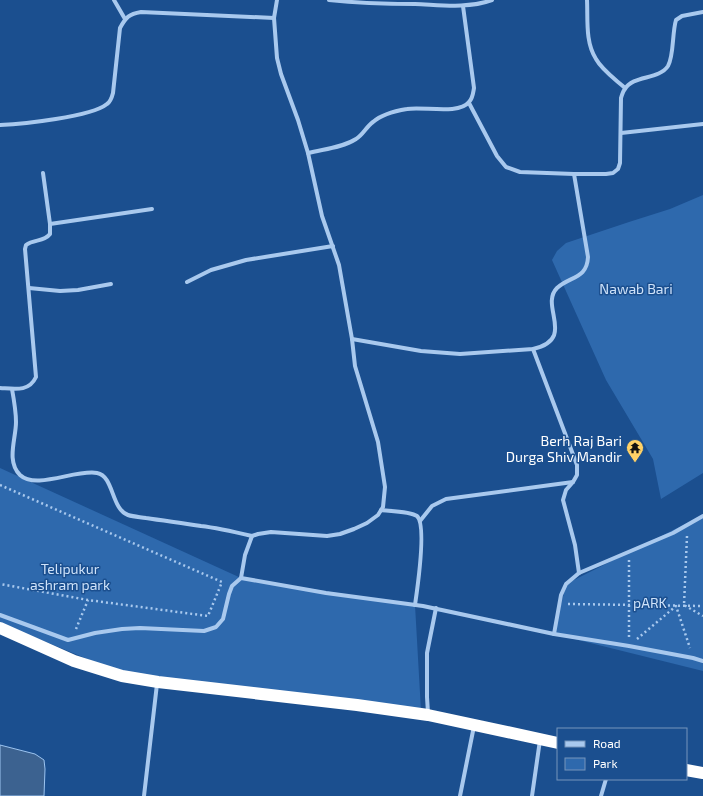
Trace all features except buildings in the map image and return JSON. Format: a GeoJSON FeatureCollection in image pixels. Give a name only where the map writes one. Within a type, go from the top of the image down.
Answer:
{"type":"FeatureCollection","features":[{"type":"Feature","properties":{"kind":"highway"},"geometry":{"type":"LineString","coordinates":[[0,628],[80,663],[122,676],[158,682],[428,715],[557,743]]}},
{"type":"Feature","properties":{"kind":"highway"},"geometry":{"type":"LineString","coordinates":[[687,770],[703,772]]}},
{"type":"Feature","properties":{"kind":"street"},"geometry":{"type":"LineString","coordinates":[[114,0],[125,19]]}},
{"type":"Feature","properties":{"kind":"street"},"geometry":{"type":"LineString","coordinates":[[12,389],[16,418],[12,453],[13,464],[19,474],[27,480],[98,473],[103,475],[108,482],[122,512],[129,515],[201,526],[252,536],[272,532],[317,536],[340,534],[367,523],[378,515],[383,506],[385,487],[384,472],[378,442],[355,366],[343,280],[322,216],[308,153],[277,58],[274,18],[277,0]]}},
{"type":"Feature","properties":{"kind":"street"},"geometry":{"type":"LineString","coordinates":[[329,0],[358,3],[463,6],[481,4],[492,0]]}},
{"type":"Feature","properties":{"kind":"street"},"geometry":{"type":"LineString","coordinates":[[587,0],[590,47],[596,59],[604,69],[625,88]]}},
{"type":"Feature","properties":{"kind":"street"},"geometry":{"type":"LineString","coordinates":[[308,153],[345,144],[354,140],[362,135],[372,122],[392,112],[411,108],[452,109],[462,107],[469,103],[473,97],[474,88],[463,6]]}},
{"type":"Feature","properties":{"kind":"street"},"geometry":{"type":"LineString","coordinates":[[0,125],[23,124],[88,112],[99,109],[109,103],[114,93],[120,28],[125,19],[132,14],[141,12],[274,18]]}},
{"type":"Feature","properties":{"kind":"street"},"geometry":{"type":"LineString","coordinates":[[469,103],[497,156],[506,167],[520,172],[574,174],[613,173],[618,169],[620,162],[621,98],[625,88],[636,81],[655,74],[667,67],[670,61],[676,20],[682,16],[703,12]]}},
{"type":"Feature","properties":{"kind":"street"},"geometry":{"type":"LineString","coordinates":[[621,133],[703,124]]}},
{"type":"Feature","properties":{"kind":"street"},"geometry":{"type":"LineString","coordinates":[[0,388],[26,388],[33,384],[36,377],[25,249],[26,245],[31,241],[44,239],[50,234],[43,173]]}},
{"type":"Feature","properties":{"kind":"street"},"geometry":{"type":"LineString","coordinates":[[352,339],[414,350],[460,354],[533,349],[542,347],[550,342],[554,337],[555,326],[552,300],[553,292],[582,274],[588,264],[574,174]]}},
{"type":"Feature","properties":{"kind":"street"},"geometry":{"type":"LineString","coordinates":[[50,224],[152,208]]}},
{"type":"Feature","properties":{"kind":"street"},"geometry":{"type":"LineString","coordinates":[[187,282],[211,270],[246,260],[333,246]]}},
{"type":"Feature","properties":{"kind":"street"},"geometry":{"type":"LineString","coordinates":[[29,288],[60,291],[78,290],[111,284]]}},
{"type":"Feature","properties":{"kind":"street"},"geometry":{"type":"LineString","coordinates":[[533,349],[577,464],[577,475],[566,490],[563,500],[575,545],[579,573]]}},
{"type":"Feature","properties":{"kind":"street"},"geometry":{"type":"LineString","coordinates":[[420,521],[432,506],[446,499],[573,482]]}},
{"type":"Feature","properties":{"kind":"street"},"geometry":{"type":"LineString","coordinates":[[381,510],[411,514],[417,516],[420,521],[422,538],[415,605]]}},
{"type":"Feature","properties":{"kind":"street"},"geometry":{"type":"LineString","coordinates":[[554,634],[561,595],[566,584],[579,573],[672,533],[703,516]]}},
{"type":"Feature","properties":{"kind":"street"},"geometry":{"type":"LineString","coordinates":[[0,615],[68,640],[122,629],[140,628],[204,631],[220,624],[223,619],[232,586],[241,578],[244,554],[252,536]]}},
{"type":"Feature","properties":{"kind":"street"},"geometry":{"type":"LineString","coordinates":[[241,578],[326,593],[436,608],[554,634],[629,646],[703,661]]}},
{"type":"Feature","properties":{"kind":"street"},"geometry":{"type":"LineString","coordinates":[[428,715],[427,653],[436,608]]}},
{"type":"Feature","properties":{"kind":"street"},"geometry":{"type":"LineString","coordinates":[[144,796],[158,682]]}},
{"type":"Feature","properties":{"kind":"street"},"geometry":{"type":"LineString","coordinates":[[460,796],[474,725]]}},
{"type":"Feature","properties":{"kind":"street"},"geometry":{"type":"LineString","coordinates":[[532,796],[540,739]]}},
{"type":"Feature","properties":{"kind":"street"},"geometry":{"type":"LineString","coordinates":[[601,796],[606,780]]}},
{"type":"Feature","properties":{"kind":"path"},"geometry":{"type":"LineString","coordinates":[[0,485],[222,582],[208,616],[88,600],[0,584]]}},
{"type":"Feature","properties":{"kind":"path"},"geometry":{"type":"LineString","coordinates":[[684,605],[687,525]]}},
{"type":"Feature","properties":{"kind":"path"},"geometry":{"type":"LineString","coordinates":[[629,551],[629,646]]}},
{"type":"Feature","properties":{"kind":"path"},"geometry":{"type":"LineString","coordinates":[[72,639],[88,600]]}},
{"type":"Feature","properties":{"kind":"path"},"geometry":{"type":"LineString","coordinates":[[559,604],[703,606]]}},
{"type":"Feature","properties":{"kind":"path"},"geometry":{"type":"LineString","coordinates":[[684,605],[703,616]]}},
{"type":"Feature","properties":{"kind":"path"},"geometry":{"type":"LineString","coordinates":[[629,646],[676,606]]}},
{"type":"Feature","properties":{"kind":"path"},"geometry":{"type":"LineString","coordinates":[[676,606],[693,658]]}},
{"type":"Feature","properties":{"kind":"green space","name":"Nawab Bari"},"geometry":{"type":"Polygon","coordinates":[[[703,195],[703,473],[661,499],[653,459],[606,380],[552,260],[557,251],[566,243],[670,209],[703,195]]]}},
{"type":"Feature","properties":{"kind":"green space","name":"Telipukur ashram park"},"geometry":{"type":"Polygon","coordinates":[[[0,468],[241,578],[415,605],[421,711],[119,672],[0,623],[0,468]]]}},
{"type":"Feature","properties":{"kind":"green space","name":"pARK"},"geometry":{"type":"Polygon","coordinates":[[[703,515],[703,671],[554,634],[566,584],[703,515]]]}},
{"type":"Feature","properties":{"kind":"shaded area"},"geometry":{"type":"Polygon","coordinates":[[[0,745],[35,754],[44,760],[44,796],[0,796],[0,745]]]}},
{"type":"Feature","properties":{"kind":"place","name":"Berh Raj Bari Durga Shiv Mandir"},"geometry":{"type":"Point","coordinates":[635,463]}}]}
